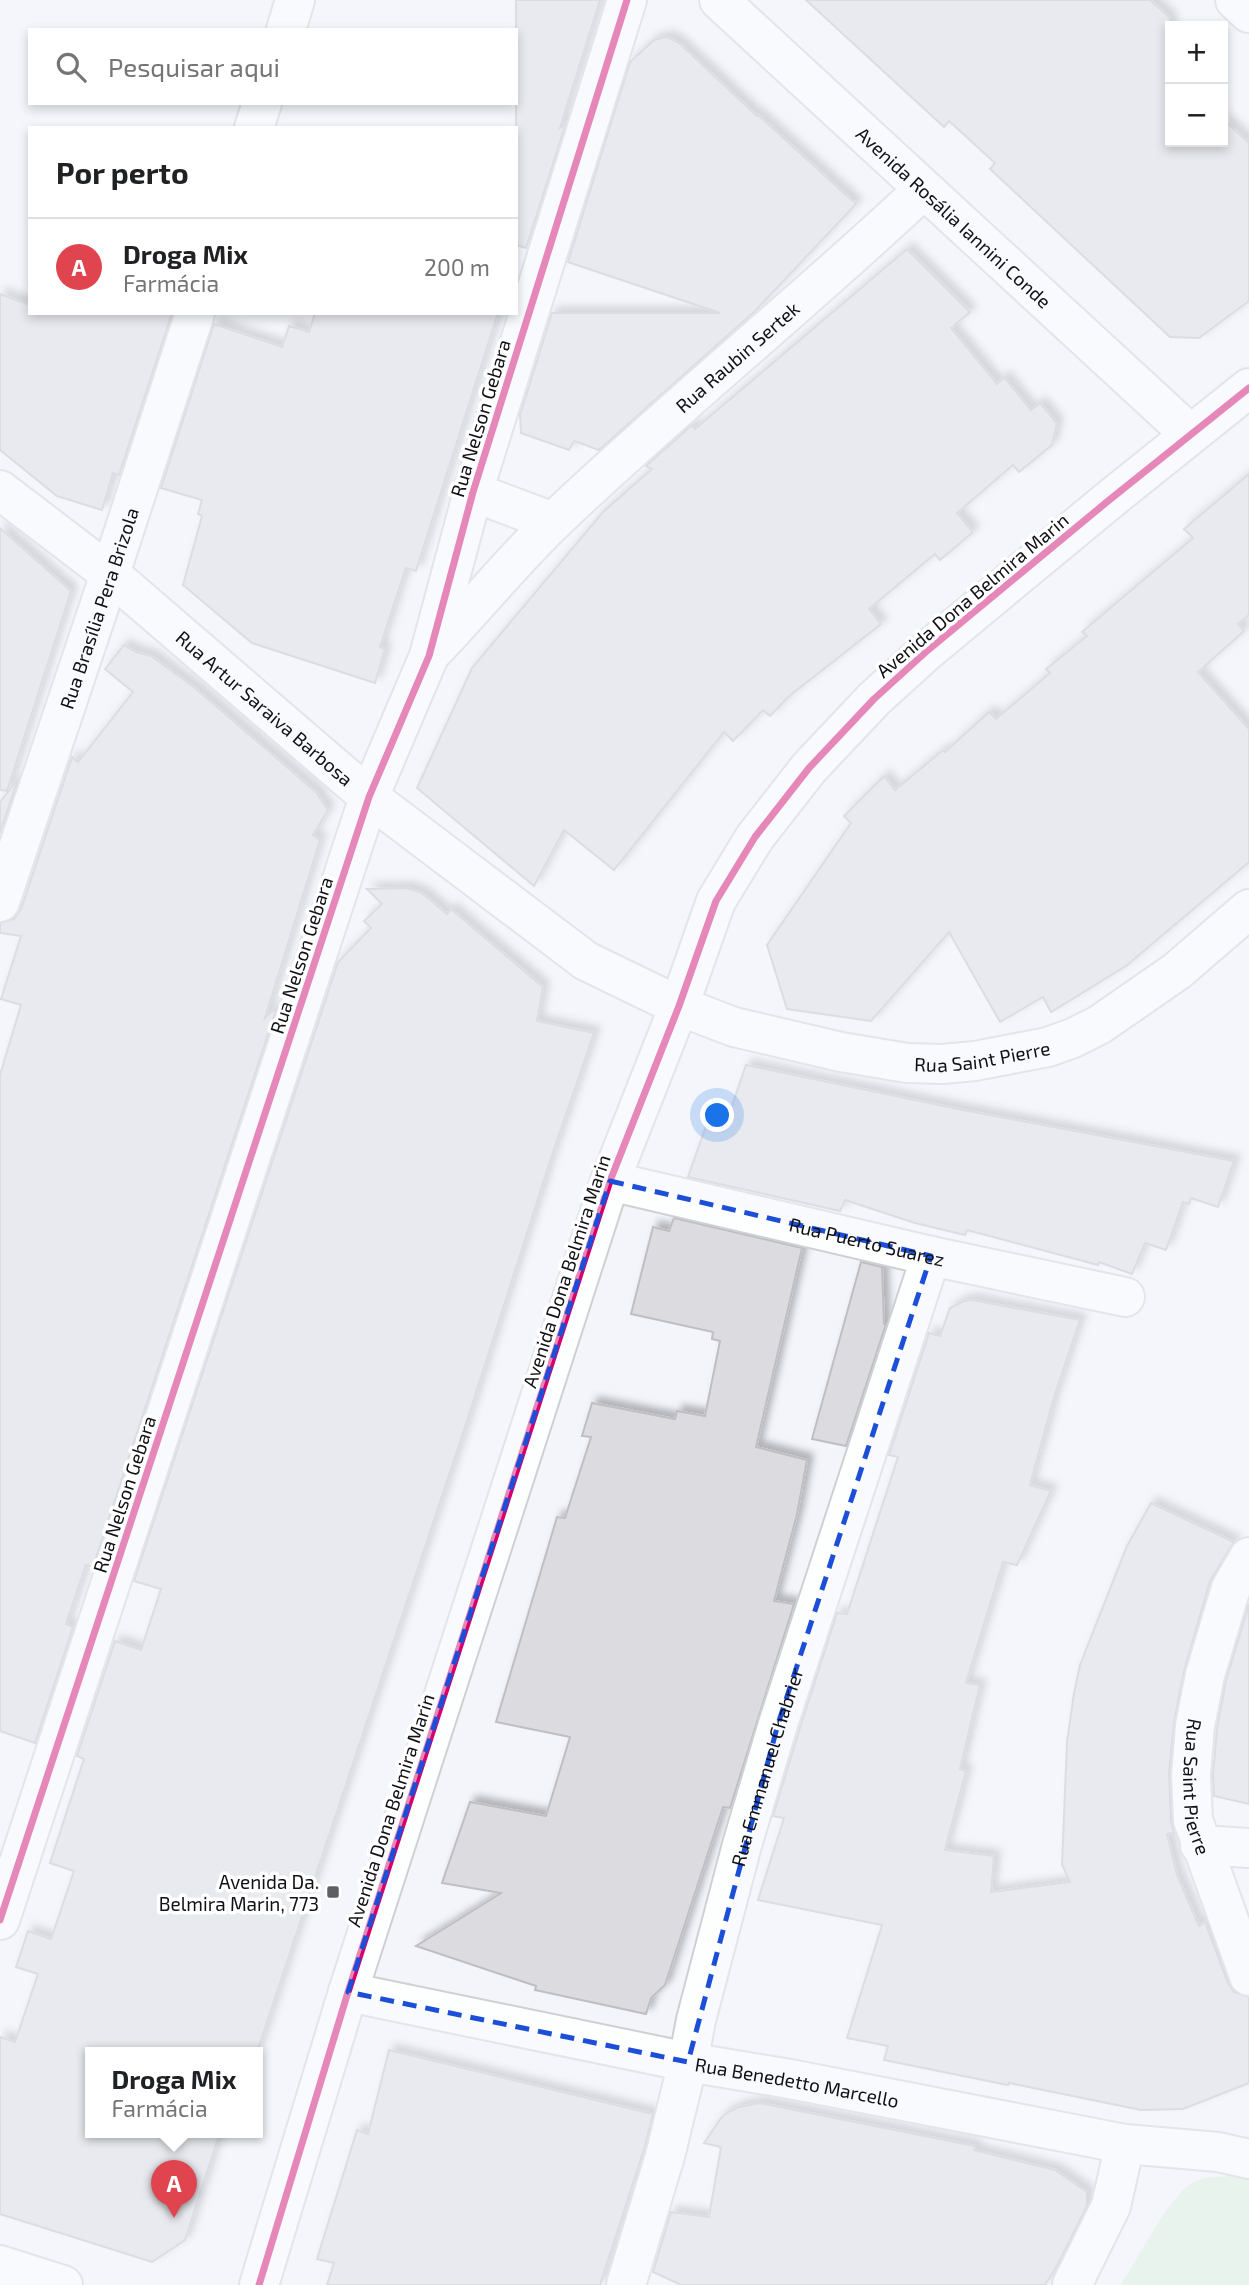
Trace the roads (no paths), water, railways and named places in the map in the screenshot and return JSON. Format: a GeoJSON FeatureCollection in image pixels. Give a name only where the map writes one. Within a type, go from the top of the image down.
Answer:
{"type":"FeatureCollection","features":[{"type":"Feature","properties":{"kind":"street"},"geometry":{"type":"LineString","coordinates":[[287,28],[295,0]]}},
{"type":"Feature","properties":{"kind":"street","name":"Rua Nelson Gebara"},"geometry":{"type":"LineString","coordinates":[[0,1920],[369,797],[429,656],[473,492],[627,0]]}},
{"type":"Feature","properties":{"kind":"street","name":"Avenida Rosália Iannini Conde"},"geometry":{"type":"LineString","coordinates":[[719,0],[1190,435]]}},
{"type":"Feature","properties":{"kind":"street"},"geometry":{"type":"LineString","coordinates":[[1235,0],[1249,13]]}},
{"type":"Feature","properties":{"kind":"street"},"geometry":{"type":"LineString","coordinates":[[255,126],[261,105]]}},
{"type":"Feature","properties":{"kind":"street","name":"Rua Raubin Sertek"},"geometry":{"type":"LineString","coordinates":[[429,656],[553,522],[923,190]]}},
{"type":"Feature","properties":{"kind":"street","name":"Rua Brasília Pera Brizola"},"geometry":{"type":"LineString","coordinates":[[0,902],[194,315]]}},
{"type":"Feature","properties":{"kind":"street","name":"Avenida Dona Belmira Marin"},"geometry":{"type":"LineString","coordinates":[[259,2285],[348,1992],[610,1181],[716,901],[755,837],[809,768],[874,699],[928,650],[1249,388]]}},
{"type":"Feature","properties":{"kind":"street","name":"Rua Artur Saraiva Barbosa"},"geometry":{"type":"LineString","coordinates":[[0,490],[110,575],[369,797],[586,961],[678,1006]]}},
{"type":"Feature","properties":{"kind":"street"},"geometry":{"type":"LineString","coordinates":[[473,492],[553,522]]}},
{"type":"Feature","properties":{"kind":"street","name":"Rua Saint Pierre"},"geometry":{"type":"LineString","coordinates":[[678,1006],[734,1027],[841,1052],[907,1063],[942,1064],[1017,1054],[1060,1042],[1099,1025],[1177,971],[1249,909]]}},
{"type":"Feature","properties":{"kind":"street","name":"Rua Puerto Suarez"},"geometry":{"type":"LineString","coordinates":[[610,1181],[931,1256],[1125,1297]]}},
{"type":"Feature","properties":{"kind":"street","name":"Rua Emmanuel Chabrier"},"geometry":{"type":"LineString","coordinates":[[626,2285],[665,2156],[716,1943],[775,1736],[931,1256]]}},
{"type":"Feature","properties":{"kind":"street","name":"Rua Saint Pierre"},"geometry":{"type":"LineString","coordinates":[[1249,1557],[1231,1588],[1205,1675],[1195,1726],[1191,1775],[1193,1820],[1200,1845],[1249,1976]]}},
{"type":"Feature","properties":{"kind":"street"},"geometry":{"type":"LineString","coordinates":[[1200,1845],[1249,1848]]}},
{"type":"Feature","properties":{"kind":"street","name":"Rua Benedetto Marcello"},"geometry":{"type":"LineString","coordinates":[[348,1992],[688,2062],[790,2079],[1125,2144],[1218,2152],[1249,2159]]}},
{"type":"Feature","properties":{"kind":"street"},"geometry":{"type":"LineString","coordinates":[[1072,2285],[1111,2206],[1125,2144]]}},
{"type":"Feature","properties":{"kind":"street"},"geometry":{"type":"LineString","coordinates":[[0,2265],[63,2285]]}},
{"type":"Feature","properties":{"kind":"place","name":"Avenida Da. Belmira Marin, 773"},"geometry":{"type":"Point","coordinates":[333,1892]}},
{"type":"Feature","properties":{"kind":"place","name":"Droga Mix"},"geometry":{"type":"Point","coordinates":[174,2218]}}]}
